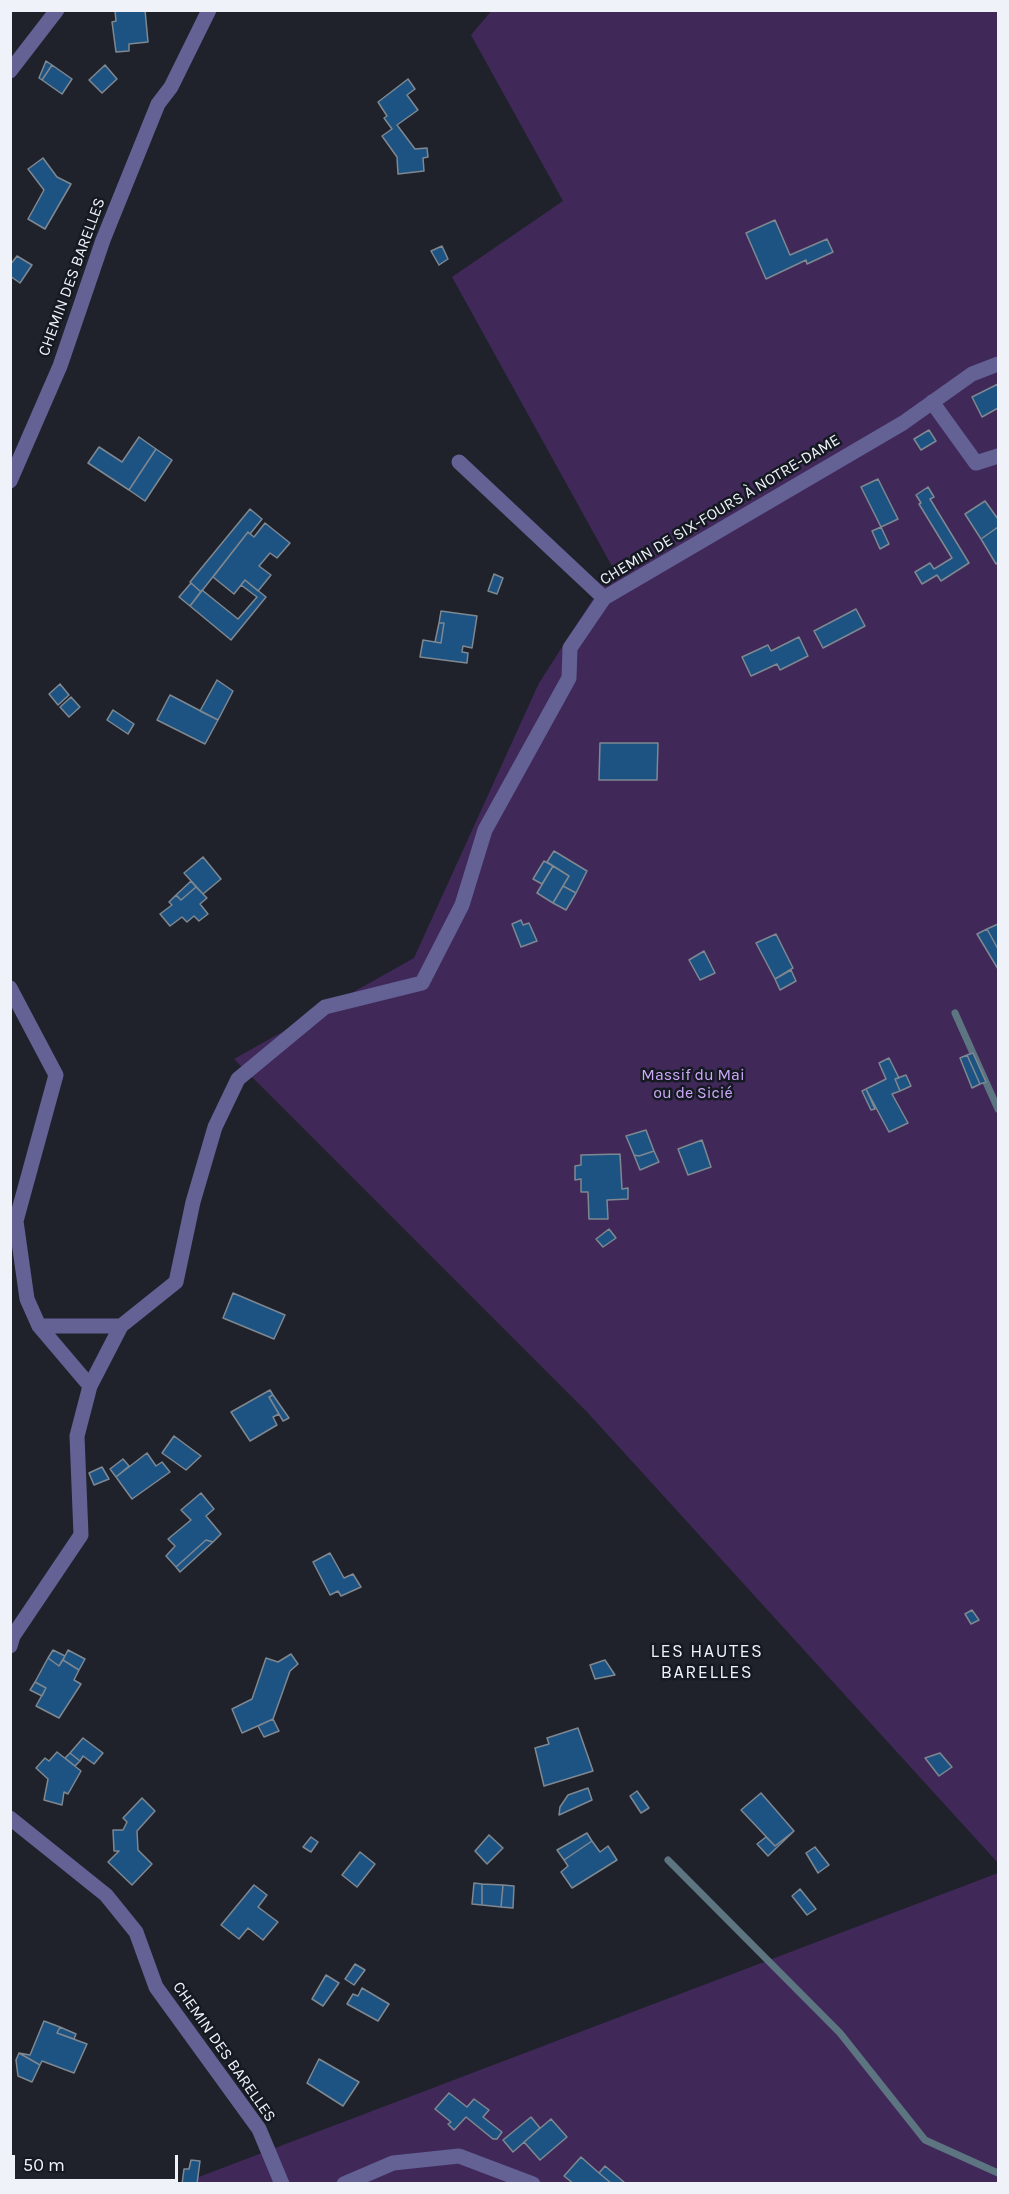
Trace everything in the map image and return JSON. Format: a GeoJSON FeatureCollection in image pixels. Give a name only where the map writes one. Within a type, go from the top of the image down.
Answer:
{"type":"FeatureCollection","features":[{"type":"Feature","properties":{"kind":"street"},"geometry":{"type":"LineString","coordinates":[[10,71],[57,10]]}},
{"type":"Feature","properties":{"kind":"street","name":"CHEMIN DES BARELLES"},"geometry":{"type":"LineString","coordinates":[[10,481],[60,366],[103,240],[158,104],[171,87],[209,10]]}},
{"type":"Feature","properties":{"kind":"street","name":"CHEMIN DE SIX-FOURS À NOTRE-DAME"},"geometry":{"type":"LineString","coordinates":[[121,1326],[176,1282],[193,1202],[215,1127],[238,1079],[325,1007],[422,984],[462,905],[485,830],[569,678],[570,648],[604,598],[903,423],[972,374],[999,364]]}},
{"type":"Feature","properties":{"kind":"street"},"geometry":{"type":"LineString","coordinates":[[932,402],[976,463],[999,456]]}},
{"type":"Feature","properties":{"kind":"street"},"geometry":{"type":"LineString","coordinates":[[459,462],[604,598]]}},
{"type":"Feature","properties":{"kind":"street"},"geometry":{"type":"LineString","coordinates":[[10,988],[56,1075],[16,1221],[27,1299],[39,1326],[90,1386]]}},
{"type":"Feature","properties":{"kind":"street"},"geometry":{"type":"LineString","coordinates":[[10,1647],[13,1636],[81,1535],[78,1436],[90,1386],[121,1326],[39,1326]]}},
{"type":"Feature","properties":{"kind":"street","name":"CHEMIN DES BARELLES"},"geometry":{"type":"LineString","coordinates":[[10,1818],[106,1895],[136,1932],[156,1987],[259,2129],[282,2184]]}},
{"type":"Feature","properties":{"kind":"street"},"geometry":{"type":"LineString","coordinates":[[344,2184],[393,2163],[459,2156],[533,2184]]}},
{"type":"Feature","properties":{"kind":"green space","name":"Massif du Mai ou de Sicié"},"geometry":{"type":"Polygon","coordinates":[[[492,10],[998,11],[998,1863],[588,1413],[234,1059],[414,958],[539,683],[613,568],[452,277],[563,201],[471,35],[492,10]]]}},
{"type":"Feature","properties":{"kind":"green space"},"geometry":{"type":"Polygon","coordinates":[[[998,1873],[998,2183],[183,2183],[998,1873]]]}},
{"type":"Feature","properties":{"kind":"building"},"geometry":{"type":"Polygon","coordinates":[[[112,10],[145,10],[148,42],[129,44],[129,51],[116,52],[112,22],[116,21],[115,11],[112,10]]]}},
{"type":"Feature","properties":{"kind":"building"},"geometry":{"type":"Polygon","coordinates":[[[46,61],[52,65],[42,80],[39,78],[46,61]]]}},
{"type":"Feature","properties":{"kind":"building"},"geometry":{"type":"Polygon","coordinates":[[[52,65],[72,79],[62,94],[42,80],[52,65]]]}},
{"type":"Feature","properties":{"kind":"building"},"geometry":{"type":"Polygon","coordinates":[[[105,65],[117,79],[102,93],[89,80],[105,65]]]}},
{"type":"Feature","properties":{"kind":"building"},"geometry":{"type":"Polygon","coordinates":[[[408,79],[415,89],[407,95],[418,110],[397,125],[415,149],[427,148],[428,157],[423,158],[424,171],[398,174],[397,157],[382,136],[392,129],[384,118],[387,116],[378,102],[408,79]]]}},
{"type":"Feature","properties":{"kind":"building"},"geometry":{"type":"Polygon","coordinates":[[[43,158],[57,177],[71,184],[45,229],[28,219],[44,190],[28,169],[43,158]]]}},
{"type":"Feature","properties":{"kind":"building"},"geometry":{"type":"Polygon","coordinates":[[[775,220],[790,255],[827,239],[833,252],[807,264],[806,260],[766,279],[746,233],[775,220]]]}},
{"type":"Feature","properties":{"kind":"building"},"geometry":{"type":"Polygon","coordinates":[[[442,246],[448,259],[439,265],[431,251],[442,246]]]}},
{"type":"Feature","properties":{"kind":"building"},"geometry":{"type":"Polygon","coordinates":[[[17,256],[32,265],[20,283],[10,276],[10,265],[17,256]]]}},
{"type":"Feature","properties":{"kind":"building"},"geometry":{"type":"Polygon","coordinates":[[[998,384],[998,408],[982,417],[972,397],[998,384]]]}},
{"type":"Feature","properties":{"kind":"building"},"geometry":{"type":"Polygon","coordinates":[[[929,430],[936,441],[921,450],[914,439],[929,430]]]}},
{"type":"Feature","properties":{"kind":"building"},"geometry":{"type":"Polygon","coordinates":[[[139,437],[156,449],[129,490],[88,463],[99,447],[122,462],[139,437]]]}},
{"type":"Feature","properties":{"kind":"building"},"geometry":{"type":"Polygon","coordinates":[[[156,449],[172,460],[145,501],[129,490],[156,449]]]}},
{"type":"Feature","properties":{"kind":"building"},"geometry":{"type":"Polygon","coordinates":[[[878,479],[898,519],[881,527],[861,487],[878,479]]]}},
{"type":"Feature","properties":{"kind":"building"},"geometry":{"type":"Polygon","coordinates":[[[928,487],[934,497],[930,499],[969,563],[941,581],[937,575],[922,584],[915,572],[930,563],[934,569],[952,558],[919,504],[921,503],[916,495],[928,487]]]}},
{"type":"Feature","properties":{"kind":"building"},"geometry":{"type":"Polygon","coordinates":[[[985,501],[998,519],[998,527],[981,539],[965,514],[985,501]]]}},
{"type":"Feature","properties":{"kind":"building"},"geometry":{"type":"Polygon","coordinates":[[[250,509],[262,519],[250,534],[248,532],[201,592],[190,582],[250,509]]]}},
{"type":"Feature","properties":{"kind":"building"},"geometry":{"type":"Polygon","coordinates":[[[265,523],[290,543],[277,558],[270,553],[259,566],[271,575],[258,591],[245,580],[234,594],[213,577],[248,532],[254,537],[265,523]]]}},
{"type":"Feature","properties":{"kind":"building"},"geometry":{"type":"Polygon","coordinates":[[[881,527],[889,544],[880,549],[872,531],[881,527]]]}},
{"type":"Feature","properties":{"kind":"building"},"geometry":{"type":"Polygon","coordinates":[[[998,527],[998,562],[996,564],[981,539],[998,527]]]}},
{"type":"Feature","properties":{"kind":"building"},"geometry":{"type":"Polygon","coordinates":[[[494,574],[503,578],[497,594],[488,591],[494,574]]]}},
{"type":"Feature","properties":{"kind":"building"},"geometry":{"type":"Polygon","coordinates":[[[245,580],[266,597],[231,640],[190,606],[202,590],[238,619],[257,597],[241,585],[245,580]]]}},
{"type":"Feature","properties":{"kind":"building"},"geometry":{"type":"Polygon","coordinates":[[[191,583],[201,592],[190,606],[179,597],[191,583]]]}},
{"type":"Feature","properties":{"kind":"building"},"geometry":{"type":"Polygon","coordinates":[[[856,609],[865,626],[823,648],[814,631],[856,609]]]}},
{"type":"Feature","properties":{"kind":"building"},"geometry":{"type":"Polygon","coordinates":[[[441,611],[477,616],[472,648],[463,646],[462,652],[468,653],[467,663],[420,657],[423,640],[441,643],[444,623],[439,623],[441,611]]]}},
{"type":"Feature","properties":{"kind":"building"},"geometry":{"type":"Polygon","coordinates":[[[439,623],[444,623],[441,643],[435,642],[439,623]]]}},
{"type":"Feature","properties":{"kind":"building"},"geometry":{"type":"Polygon","coordinates":[[[799,637],[808,656],[780,670],[777,664],[751,676],[742,657],[768,645],[771,651],[799,637]]]}},
{"type":"Feature","properties":{"kind":"building"},"geometry":{"type":"Polygon","coordinates":[[[217,680],[233,691],[218,720],[200,711],[217,680]]]}},
{"type":"Feature","properties":{"kind":"building"},"geometry":{"type":"Polygon","coordinates":[[[60,684],[69,695],[58,705],[49,694],[60,684]]]}},
{"type":"Feature","properties":{"kind":"building"},"geometry":{"type":"Polygon","coordinates":[[[170,695],[218,720],[205,744],[157,720],[170,695]]]}},
{"type":"Feature","properties":{"kind":"building"},"geometry":{"type":"Polygon","coordinates":[[[71,697],[80,707],[69,717],[60,707],[71,697]]]}},
{"type":"Feature","properties":{"kind":"building"},"geometry":{"type":"Polygon","coordinates":[[[113,710],[134,724],[128,734],[107,720],[113,710]]]}},
{"type":"Feature","properties":{"kind":"building"},"geometry":{"type":"Polygon","coordinates":[[[600,743],[658,743],[657,780],[599,780],[600,743]]]}},
{"type":"Feature","properties":{"kind":"building"},"geometry":{"type":"Polygon","coordinates":[[[554,851],[587,871],[576,893],[563,886],[569,876],[547,862],[554,851]]]}},
{"type":"Feature","properties":{"kind":"building"},"geometry":{"type":"Polygon","coordinates":[[[203,857],[221,879],[203,894],[184,873],[203,857]]]}},
{"type":"Feature","properties":{"kind":"building"},"geometry":{"type":"Polygon","coordinates":[[[544,861],[553,866],[542,884],[533,879],[544,861]]]}},
{"type":"Feature","properties":{"kind":"building"},"geometry":{"type":"Polygon","coordinates":[[[553,866],[569,876],[553,903],[537,893],[553,866]]]}},
{"type":"Feature","properties":{"kind":"building"},"geometry":{"type":"Polygon","coordinates":[[[191,881],[196,887],[181,900],[176,895],[191,881]]]}},
{"type":"Feature","properties":{"kind":"building"},"geometry":{"type":"Polygon","coordinates":[[[563,886],[576,893],[566,910],[553,903],[563,886]]]}},
{"type":"Feature","properties":{"kind":"building"},"geometry":{"type":"Polygon","coordinates":[[[196,887],[207,898],[200,904],[208,914],[199,921],[194,916],[187,922],[182,917],[170,926],[160,914],[172,905],[169,902],[176,895],[181,900],[196,887]]]}},
{"type":"Feature","properties":{"kind":"building"},"geometry":{"type":"Polygon","coordinates":[[[521,920],[523,925],[529,923],[537,941],[521,947],[512,924],[521,920]]]}},
{"type":"Feature","properties":{"kind":"building"},"geometry":{"type":"Polygon","coordinates":[[[998,924],[998,949],[987,929],[998,924]]]}},
{"type":"Feature","properties":{"kind":"building"},"geometry":{"type":"Polygon","coordinates":[[[987,929],[998,949],[998,969],[977,934],[987,929]]]}},
{"type":"Feature","properties":{"kind":"building"},"geometry":{"type":"Polygon","coordinates":[[[776,934],[793,968],[775,979],[756,943],[776,934]]]}},
{"type":"Feature","properties":{"kind":"building"},"geometry":{"type":"Polygon","coordinates":[[[704,951],[715,973],[700,980],[689,960],[704,951]]]}},
{"type":"Feature","properties":{"kind":"building"},"geometry":{"type":"Polygon","coordinates":[[[791,970],[796,981],[780,990],[775,979],[791,970]]]}},
{"type":"Feature","properties":{"kind":"building"},"geometry":{"type":"Polygon","coordinates":[[[973,1053],[986,1082],[980,1084],[967,1055],[973,1053]]]}},
{"type":"Feature","properties":{"kind":"building"},"geometry":{"type":"Polygon","coordinates":[[[967,1055],[980,1084],[972,1088],[960,1058],[967,1055]]]}},
{"type":"Feature","properties":{"kind":"building"},"geometry":{"type":"Polygon","coordinates":[[[889,1058],[899,1078],[895,1079],[900,1091],[892,1094],[908,1123],[889,1132],[866,1089],[886,1079],[879,1063],[889,1058]]]}},
{"type":"Feature","properties":{"kind":"building"},"geometry":{"type":"Polygon","coordinates":[[[906,1075],[911,1086],[900,1091],[895,1079],[906,1075]]]}},
{"type":"Feature","properties":{"kind":"building"},"geometry":{"type":"Polygon","coordinates":[[[866,1089],[875,1109],[871,1110],[862,1091],[866,1089]]]}},
{"type":"Feature","properties":{"kind":"building"},"geometry":{"type":"Polygon","coordinates":[[[646,1130],[654,1151],[639,1156],[634,1155],[626,1136],[646,1130]]]}},
{"type":"Feature","properties":{"kind":"building"},"geometry":{"type":"Polygon","coordinates":[[[702,1140],[711,1167],[688,1175],[678,1149],[702,1140]]]}},
{"type":"Feature","properties":{"kind":"building"},"geometry":{"type":"Polygon","coordinates":[[[654,1151],[659,1162],[640,1170],[634,1155],[639,1156],[654,1151]]]}},
{"type":"Feature","properties":{"kind":"building"},"geometry":{"type":"Polygon","coordinates":[[[620,1154],[622,1189],[628,1188],[628,1199],[607,1200],[608,1219],[589,1219],[588,1192],[581,1192],[581,1179],[575,1180],[575,1166],[581,1165],[581,1155],[620,1154]]]}},
{"type":"Feature","properties":{"kind":"building"},"geometry":{"type":"Polygon","coordinates":[[[609,1229],[616,1238],[603,1247],[596,1239],[609,1229]]]}},
{"type":"Feature","properties":{"kind":"building"},"geometry":{"type":"Polygon","coordinates":[[[233,1293],[285,1315],[274,1339],[223,1318],[233,1293]]]}},
{"type":"Feature","properties":{"kind":"building"},"geometry":{"type":"Polygon","coordinates":[[[270,1390],[273,1395],[269,1397],[279,1414],[273,1417],[277,1425],[250,1441],[231,1412],[270,1390]]]}},
{"type":"Feature","properties":{"kind":"building"},"geometry":{"type":"Polygon","coordinates":[[[273,1395],[289,1418],[283,1421],[269,1397],[273,1395]]]}},
{"type":"Feature","properties":{"kind":"building"},"geometry":{"type":"Polygon","coordinates":[[[174,1436],[201,1456],[186,1470],[162,1453],[174,1436]]]}},
{"type":"Feature","properties":{"kind":"building"},"geometry":{"type":"Polygon","coordinates":[[[147,1453],[156,1466],[162,1462],[170,1472],[132,1499],[116,1477],[147,1453]]]}},
{"type":"Feature","properties":{"kind":"building"},"geometry":{"type":"Polygon","coordinates":[[[123,1459],[129,1466],[116,1477],[110,1469],[123,1459]]]}},
{"type":"Feature","properties":{"kind":"building"},"geometry":{"type":"Polygon","coordinates":[[[102,1467],[109,1479],[94,1485],[89,1473],[102,1467]]]}},
{"type":"Feature","properties":{"kind":"building"},"geometry":{"type":"Polygon","coordinates":[[[201,1493],[214,1509],[206,1516],[221,1534],[213,1542],[206,1540],[176,1567],[166,1556],[175,1546],[168,1539],[191,1520],[181,1510],[201,1493]]]}},
{"type":"Feature","properties":{"kind":"building"},"geometry":{"type":"Polygon","coordinates":[[[206,1540],[213,1542],[180,1572],[176,1567],[206,1540]]]}},
{"type":"Feature","properties":{"kind":"building"},"geometry":{"type":"Polygon","coordinates":[[[330,1553],[344,1578],[353,1574],[361,1587],[341,1596],[338,1591],[330,1595],[313,1562],[330,1553]]]}},
{"type":"Feature","properties":{"kind":"building"},"geometry":{"type":"Polygon","coordinates":[[[972,1610],[979,1620],[971,1624],[965,1614],[972,1610]]]}},
{"type":"Feature","properties":{"kind":"building"},"geometry":{"type":"Polygon","coordinates":[[[53,1650],[65,1656],[59,1666],[48,1658],[53,1650]]]}},
{"type":"Feature","properties":{"kind":"building"},"geometry":{"type":"Polygon","coordinates":[[[68,1650],[85,1659],[79,1670],[63,1660],[68,1650]]]}},
{"type":"Feature","properties":{"kind":"building"},"geometry":{"type":"Polygon","coordinates":[[[291,1654],[298,1664],[290,1671],[273,1719],[242,1733],[232,1709],[252,1699],[266,1658],[278,1662],[291,1654]]]}},
{"type":"Feature","properties":{"kind":"building"},"geometry":{"type":"Polygon","coordinates":[[[48,1658],[59,1666],[63,1660],[79,1670],[74,1680],[81,1684],[59,1718],[36,1706],[46,1688],[35,1682],[48,1658]]]}},
{"type":"Feature","properties":{"kind":"building"},"geometry":{"type":"Polygon","coordinates":[[[605,1660],[615,1675],[595,1679],[590,1665],[605,1660]]]}},
{"type":"Feature","properties":{"kind":"building"},"geometry":{"type":"Polygon","coordinates":[[[35,1682],[46,1688],[42,1696],[30,1690],[35,1682]]]}},
{"type":"Feature","properties":{"kind":"building"},"geometry":{"type":"Polygon","coordinates":[[[273,1719],[279,1731],[264,1737],[258,1726],[273,1719]]]}},
{"type":"Feature","properties":{"kind":"building"},"geometry":{"type":"Polygon","coordinates":[[[578,1728],[593,1771],[544,1786],[535,1748],[549,1744],[547,1738],[578,1728]]]}},
{"type":"Feature","properties":{"kind":"building"},"geometry":{"type":"Polygon","coordinates":[[[83,1738],[103,1753],[94,1764],[83,1756],[80,1761],[70,1753],[83,1738]]]}},
{"type":"Feature","properties":{"kind":"building"},"geometry":{"type":"Polygon","coordinates":[[[57,1752],[81,1771],[68,1794],[64,1792],[62,1805],[44,1800],[48,1779],[36,1768],[45,1758],[49,1761],[57,1752]]]}},
{"type":"Feature","properties":{"kind":"building"},"geometry":{"type":"Polygon","coordinates":[[[70,1753],[80,1761],[75,1766],[65,1758],[70,1753]]]}},
{"type":"Feature","properties":{"kind":"building"},"geometry":{"type":"Polygon","coordinates":[[[940,1753],[952,1767],[939,1776],[925,1758],[940,1753]]]}},
{"type":"Feature","properties":{"kind":"building"},"geometry":{"type":"Polygon","coordinates":[[[588,1788],[592,1800],[559,1815],[560,1807],[568,1795],[588,1788]]]}},
{"type":"Feature","properties":{"kind":"building"},"geometry":{"type":"Polygon","coordinates":[[[637,1791],[649,1808],[641,1813],[630,1796],[637,1791]]]}},
{"type":"Feature","properties":{"kind":"building"},"geometry":{"type":"Polygon","coordinates":[[[761,1793],[794,1831],[775,1846],[741,1810],[761,1793]]]}},
{"type":"Feature","properties":{"kind":"building"},"geometry":{"type":"Polygon","coordinates":[[[142,1798],[155,1811],[137,1831],[138,1850],[152,1864],[132,1885],[108,1862],[119,1851],[114,1851],[113,1830],[123,1830],[127,1822],[123,1818],[142,1798]]]}},
{"type":"Feature","properties":{"kind":"building"},"geometry":{"type":"Polygon","coordinates":[[[794,1831],[768,1856],[757,1844],[766,1837],[775,1846],[794,1831]]]}},
{"type":"Feature","properties":{"kind":"building"},"geometry":{"type":"Polygon","coordinates":[[[587,1833],[592,1841],[564,1860],[557,1850],[587,1833]]]}},
{"type":"Feature","properties":{"kind":"building"},"geometry":{"type":"Polygon","coordinates":[[[489,1835],[503,1848],[487,1864],[475,1851],[489,1835]]]}},
{"type":"Feature","properties":{"kind":"building"},"geometry":{"type":"Polygon","coordinates":[[[311,1837],[318,1842],[311,1852],[303,1847],[311,1837]]]}},
{"type":"Feature","properties":{"kind":"building"},"geometry":{"type":"Polygon","coordinates":[[[592,1841],[600,1852],[608,1846],[617,1860],[572,1888],[561,1872],[568,1866],[564,1860],[592,1841]]]}},
{"type":"Feature","properties":{"kind":"building"},"geometry":{"type":"Polygon","coordinates":[[[815,1847],[829,1865],[818,1873],[806,1853],[815,1847]]]}},
{"type":"Feature","properties":{"kind":"building"},"geometry":{"type":"Polygon","coordinates":[[[360,1852],[375,1864],[357,1887],[342,1875],[360,1852]]]}},
{"type":"Feature","properties":{"kind":"building"},"geometry":{"type":"Polygon","coordinates":[[[474,1883],[482,1884],[482,1905],[472,1904],[474,1883]]]}},
{"type":"Feature","properties":{"kind":"building"},"geometry":{"type":"Polygon","coordinates":[[[482,1884],[503,1885],[501,1907],[482,1905],[482,1884]]]}},
{"type":"Feature","properties":{"kind":"building"},"geometry":{"type":"Polygon","coordinates":[[[254,1885],[267,1895],[258,1907],[278,1922],[263,1940],[248,1928],[239,1939],[221,1925],[254,1885]]]}},
{"type":"Feature","properties":{"kind":"building"},"geometry":{"type":"Polygon","coordinates":[[[503,1885],[514,1886],[513,1908],[501,1907],[503,1885]]]}},
{"type":"Feature","properties":{"kind":"building"},"geometry":{"type":"Polygon","coordinates":[[[800,1889],[816,1909],[807,1915],[792,1896],[800,1889]]]}},
{"type":"Feature","properties":{"kind":"building"},"geometry":{"type":"Polygon","coordinates":[[[355,1964],[365,1970],[354,1985],[345,1979],[355,1964]]]}},
{"type":"Feature","properties":{"kind":"building"},"geometry":{"type":"Polygon","coordinates":[[[326,1975],[339,1983],[323,2006],[312,1999],[326,1975]]]}},
{"type":"Feature","properties":{"kind":"building"},"geometry":{"type":"Polygon","coordinates":[[[362,1988],[389,2004],[378,2021],[347,2004],[353,1994],[358,1996],[362,1988]]]}},
{"type":"Feature","properties":{"kind":"building"},"geometry":{"type":"Polygon","coordinates":[[[44,2021],[60,2027],[57,2033],[87,2044],[74,2073],[42,2061],[40,2065],[19,2053],[30,2055],[44,2021]]]}},
{"type":"Feature","properties":{"kind":"building"},"geometry":{"type":"Polygon","coordinates":[[[60,2027],[76,2034],[74,2039],[57,2033],[60,2027]]]}},
{"type":"Feature","properties":{"kind":"building"},"geometry":{"type":"Polygon","coordinates":[[[19,2053],[40,2065],[32,2082],[18,2076],[16,2060],[19,2053]]]}},
{"type":"Feature","properties":{"kind":"building"},"geometry":{"type":"Polygon","coordinates":[[[319,2059],[359,2082],[343,2106],[307,2083],[319,2059]]]}},
{"type":"Feature","properties":{"kind":"building"},"geometry":{"type":"Polygon","coordinates":[[[449,2093],[467,2107],[474,2099],[489,2110],[483,2117],[502,2132],[497,2139],[493,2139],[466,2117],[454,2130],[448,2124],[451,2122],[435,2109],[449,2093]]]}},
{"type":"Feature","properties":{"kind":"building"},"geometry":{"type":"Polygon","coordinates":[[[531,2117],[540,2128],[513,2152],[503,2140],[531,2117]]]}},
{"type":"Feature","properties":{"kind":"building"},"geometry":{"type":"Polygon","coordinates":[[[551,2119],[567,2137],[540,2160],[524,2142],[551,2119]]]}},
{"type":"Feature","properties":{"kind":"building"},"geometry":{"type":"Polygon","coordinates":[[[581,2157],[612,2184],[574,2184],[564,2176],[581,2157]]]}},
{"type":"Feature","properties":{"kind":"building"},"geometry":{"type":"Polygon","coordinates":[[[191,2160],[200,2161],[197,2184],[182,2184],[184,2169],[189,2169],[191,2160]]]}},
{"type":"Feature","properties":{"kind":"building"},"geometry":{"type":"Polygon","coordinates":[[[605,2166],[625,2183],[612,2184],[599,2173],[605,2166]]]}},
{"type":"Feature","properties":{"kind":"waterway"},"geometry":{"type":"LineString","coordinates":[[955,1013],[998,1109]]}},
{"type":"Feature","properties":{"kind":"waterway"},"geometry":{"type":"LineString","coordinates":[[668,1860],[840,2033],[925,2140],[998,2173]]}},
{"type":"Feature","properties":{"kind":"district","name":"LES HAUTES BARELLES"},"geometry":{"type":"Point","coordinates":[707,1662]}}]}
